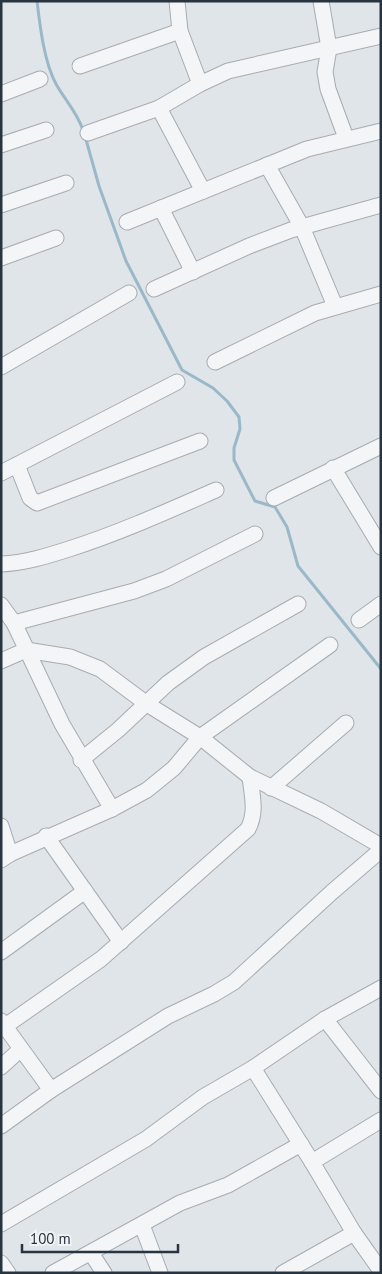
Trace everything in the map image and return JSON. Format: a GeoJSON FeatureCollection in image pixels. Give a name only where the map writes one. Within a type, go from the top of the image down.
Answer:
{"type":"FeatureCollection","features":[{"type":"Feature","properties":{"kind":"street"},"geometry":{"type":"LineString","coordinates":[[177,1],[180,31],[200,84]]}},
{"type":"Feature","properties":{"kind":"street"},"geometry":{"type":"LineString","coordinates":[[321,1],[329,48],[325,72],[328,90],[346,138]]}},
{"type":"Feature","properties":{"kind":"street"},"geometry":{"type":"LineString","coordinates":[[80,66],[180,31]]}},
{"type":"Feature","properties":{"kind":"street"},"geometry":{"type":"LineString","coordinates":[[88,133],[159,108],[200,84],[228,71],[381,36]]}},
{"type":"Feature","properties":{"kind":"street"},"geometry":{"type":"LineString","coordinates":[[1,94],[40,79]]}},
{"type":"Feature","properties":{"kind":"street"},"geometry":{"type":"LineString","coordinates":[[159,108],[203,191]]}},
{"type":"Feature","properties":{"kind":"street"},"geometry":{"type":"LineString","coordinates":[[1,145],[46,130]]}},
{"type":"Feature","properties":{"kind":"street"},"geometry":{"type":"LineString","coordinates":[[127,222],[307,149],[381,131]]}},
{"type":"Feature","properties":{"kind":"street"},"geometry":{"type":"LineString","coordinates":[[268,165],[302,227],[335,306]]}},
{"type":"Feature","properties":{"kind":"street"},"geometry":{"type":"LineString","coordinates":[[1,205],[66,183]]}},
{"type":"Feature","properties":{"kind":"street"},"geometry":{"type":"LineString","coordinates":[[154,289],[249,246],[302,227],[381,205]]}},
{"type":"Feature","properties":{"kind":"street"},"geometry":{"type":"LineString","coordinates":[[161,208],[193,272]]}},
{"type":"Feature","properties":{"kind":"street"},"geometry":{"type":"LineString","coordinates":[[1,258],[56,238]]}},
{"type":"Feature","properties":{"kind":"street"},"geometry":{"type":"LineString","coordinates":[[1,367],[129,293]]}},
{"type":"Feature","properties":{"kind":"street"},"geometry":{"type":"LineString","coordinates":[[215,362],[315,313],[381,294]]}},
{"type":"Feature","properties":{"kind":"street"},"geometry":{"type":"LineString","coordinates":[[1,472],[177,382]]}},
{"type":"Feature","properties":{"kind":"street"},"geometry":{"type":"LineString","coordinates":[[17,464],[30,498],[37,503],[200,441]]}},
{"type":"Feature","properties":{"kind":"street"},"geometry":{"type":"LineString","coordinates":[[274,498],[381,446]]}},
{"type":"Feature","properties":{"kind":"street"},"geometry":{"type":"LineString","coordinates":[[333,468],[381,548]]}},
{"type":"Feature","properties":{"kind":"street"},"geometry":{"type":"LineString","coordinates":[[1,564],[39,558],[85,544],[146,521],[216,490]]}},
{"type":"Feature","properties":{"kind":"street"},"geometry":{"type":"LineString","coordinates":[[14,624],[134,592],[173,576],[255,534]]}},
{"type":"Feature","properties":{"kind":"street"},"geometry":{"type":"LineString","coordinates":[[81,760],[147,704],[168,683],[204,657],[298,604]]}},
{"type":"Feature","properties":{"kind":"street"},"geometry":{"type":"LineString","coordinates":[[360,620],[381,604]]}},
{"type":"Feature","properties":{"kind":"street"},"geometry":{"type":"LineString","coordinates":[[1,605],[14,624],[81,760],[112,809]]}},
{"type":"Feature","properties":{"kind":"street"},"geometry":{"type":"LineString","coordinates":[[1,826],[6,857],[46,836],[112,809],[146,790],[161,779],[174,768],[200,737],[330,645]]}},
{"type":"Feature","properties":{"kind":"street"},"geometry":{"type":"LineString","coordinates":[[1,661],[26,650],[70,658],[100,669],[147,704],[200,737],[250,777],[321,811],[381,846]]}},
{"type":"Feature","properties":{"kind":"street"},"geometry":{"type":"LineString","coordinates":[[271,788],[346,723]]}},
{"type":"Feature","properties":{"kind":"street"},"geometry":{"type":"LineString","coordinates":[[51,1090],[22,1049],[2,1025],[89,967],[121,942],[248,830],[253,820],[254,809],[250,777]]}},
{"type":"Feature","properties":{"kind":"street"},"geometry":{"type":"LineString","coordinates":[[46,836],[121,942]]}},
{"type":"Feature","properties":{"kind":"street"},"geometry":{"type":"LineString","coordinates":[[1,1126],[51,1090],[168,1016],[214,994],[234,982],[381,850]]}},
{"type":"Feature","properties":{"kind":"street"},"geometry":{"type":"LineString","coordinates":[[1,952],[85,892]]}},
{"type":"Feature","properties":{"kind":"street"},"geometry":{"type":"LineString","coordinates":[[1,1224],[146,1139],[203,1097],[253,1068],[326,1019],[381,988]]}},
{"type":"Feature","properties":{"kind":"street"},"geometry":{"type":"LineString","coordinates":[[326,1019],[381,1091]]}},
{"type":"Feature","properties":{"kind":"street"},"geometry":{"type":"LineString","coordinates":[[1,1067],[22,1049]]}},
{"type":"Feature","properties":{"kind":"street"},"geometry":{"type":"LineString","coordinates":[[253,1068],[354,1233],[381,1271]]}},
{"type":"Feature","properties":{"kind":"street"},"geometry":{"type":"LineString","coordinates":[[312,1162],[381,1120]]}},
{"type":"Feature","properties":{"kind":"street"},"geometry":{"type":"LineString","coordinates":[[53,1273],[180,1203],[228,1185],[301,1144]]}},
{"type":"Feature","properties":{"kind":"street"},"geometry":{"type":"LineString","coordinates":[[142,1225],[160,1273]]}},
{"type":"Feature","properties":{"kind":"street"},"geometry":{"type":"LineString","coordinates":[[283,1273],[354,1233]]}},
{"type":"Feature","properties":{"kind":"street"},"geometry":{"type":"LineString","coordinates":[[91,1253],[104,1273]]}},
{"type":"Feature","properties":{"kind":"street"},"geometry":{"type":"LineString","coordinates":[[1,1263],[8,1273]]}},
{"type":"Feature","properties":{"kind":"waterway"},"geometry":{"type":"LineString","coordinates":[[37,1],[48,65],[59,90],[78,117],[83,130]]}},
{"type":"Feature","properties":{"kind":"waterway"},"geometry":{"type":"LineString","coordinates":[[85,136],[99,186],[126,261],[182,370],[213,388],[227,401],[239,417],[240,429],[234,448],[234,460],[255,501],[275,507],[287,527],[298,566],[381,669]]}}]}
